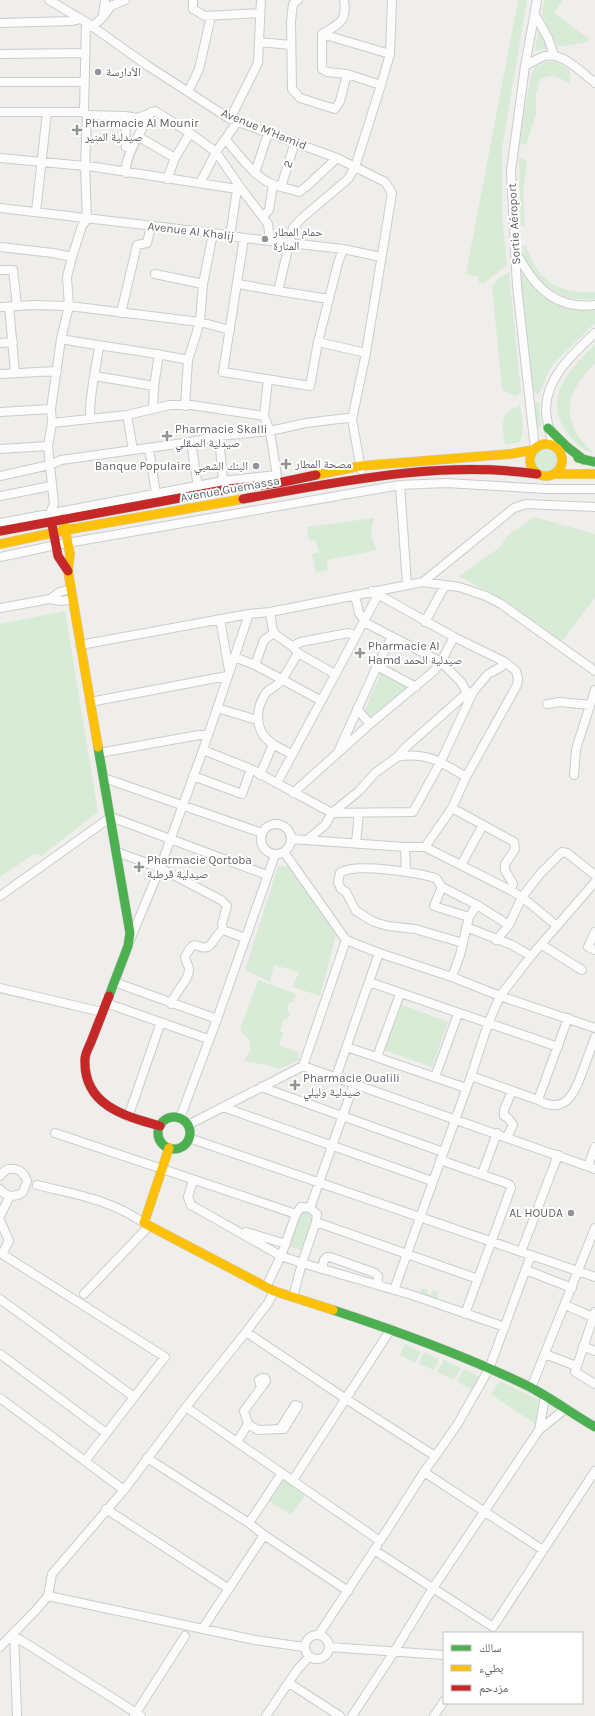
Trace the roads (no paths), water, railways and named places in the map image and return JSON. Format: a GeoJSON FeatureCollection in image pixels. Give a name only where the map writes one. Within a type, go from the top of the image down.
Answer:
{"type":"FeatureCollection","features":[{"type":"Feature","properties":{"kind":"street","name":"Avenue M'Hamid"},"geometry":{"type":"LineString","coordinates":[[49,0],[64,4],[86,23],[188,92],[234,120],[337,158],[384,182],[392,194],[381,257]]}},
{"type":"Feature","properties":{"kind":"street"},"geometry":{"type":"LineString","coordinates":[[103,17],[105,0]]}},
{"type":"Feature","properties":{"kind":"street"},"geometry":{"type":"LineString","coordinates":[[0,23],[71,21],[86,23],[103,17],[110,6],[125,0]]}},
{"type":"Feature","properties":{"kind":"street"},"geometry":{"type":"LineString","coordinates":[[193,0],[193,9],[205,16],[260,13]]}},
{"type":"Feature","properties":{"kind":"street"},"geometry":{"type":"LineString","coordinates":[[200,183],[216,152],[225,139],[258,63],[262,0]]}},
{"type":"Feature","properties":{"kind":"street"},"geometry":{"type":"LineString","coordinates":[[298,0],[293,4],[291,21],[292,89],[300,98],[335,109],[340,101],[347,74]]}},
{"type":"Feature","properties":{"kind":"street"},"geometry":{"type":"LineString","coordinates":[[322,34],[342,22],[346,12],[344,0]]}},
{"type":"Feature","properties":{"kind":"street"},"geometry":{"type":"LineString","coordinates":[[278,292],[290,233],[296,223],[348,179],[355,167],[390,54],[392,0]]}},
{"type":"Feature","properties":{"kind":"street","name":"Sortie Aéroport"},"geometry":{"type":"LineString","coordinates":[[534,449],[517,286],[511,171],[525,66],[537,0]]}},
{"type":"Feature","properties":{"kind":"street"},"geometry":{"type":"LineString","coordinates":[[534,15],[548,38],[554,55]]}},
{"type":"Feature","properties":{"kind":"street"},"geometry":{"type":"LineString","coordinates":[[188,92],[199,69],[211,16]]}},
{"type":"Feature","properties":{"kind":"street"},"geometry":{"type":"LineString","coordinates":[[68,571],[58,556],[53,532],[51,517],[54,504],[48,446],[52,423],[51,409],[62,339],[69,306],[67,277],[82,226],[87,219],[85,166],[86,113],[84,82],[86,23]]}},
{"type":"Feature","properties":{"kind":"street"},"geometry":{"type":"LineString","coordinates":[[322,34],[390,54]]}},
{"type":"Feature","properties":{"kind":"street"},"geometry":{"type":"LineString","coordinates":[[322,34],[322,69],[328,72],[347,74],[381,85]]}},
{"type":"Feature","properties":{"kind":"street"},"geometry":{"type":"LineString","coordinates":[[259,42],[291,45]]}},
{"type":"Feature","properties":{"kind":"street"},"geometry":{"type":"LineString","coordinates":[[0,54],[84,53]]}},
{"type":"Feature","properties":{"kind":"street"},"geometry":{"type":"LineString","coordinates":[[525,66],[538,58],[554,55],[561,58],[595,83]]}},
{"type":"Feature","properties":{"kind":"street"},"geometry":{"type":"LineString","coordinates":[[0,82],[84,82]]}},
{"type":"Feature","properties":{"kind":"street"},"geometry":{"type":"LineString","coordinates":[[0,112],[86,113],[138,118],[155,111],[190,133],[216,152],[238,188],[263,217],[269,228],[270,241]]}},
{"type":"Feature","properties":{"kind":"street"},"geometry":{"type":"LineString","coordinates":[[36,212],[47,112]]}},
{"type":"Feature","properties":{"kind":"street"},"geometry":{"type":"LineString","coordinates":[[129,148],[139,138],[151,112]]}},
{"type":"Feature","properties":{"kind":"street"},"geometry":{"type":"LineString","coordinates":[[125,116],[129,148],[125,170]]}},
{"type":"Feature","properties":{"kind":"street"},"geometry":{"type":"LineString","coordinates":[[167,179],[175,158],[190,133]]}},
{"type":"Feature","properties":{"kind":"street"},"geometry":{"type":"LineString","coordinates":[[255,173],[268,133]]}},
{"type":"Feature","properties":{"kind":"street"},"geometry":{"type":"LineString","coordinates":[[139,138],[175,158]]}},
{"type":"Feature","properties":{"kind":"street"},"geometry":{"type":"LineString","coordinates":[[225,139],[255,173],[273,184],[299,192],[337,158]]}},
{"type":"Feature","properties":{"kind":"street","name":"2"},"geometry":{"type":"LineString","coordinates":[[281,187],[295,142]]}},
{"type":"Feature","properties":{"kind":"street"},"geometry":{"type":"LineString","coordinates":[[0,158],[125,170],[167,179],[238,188]]}},
{"type":"Feature","properties":{"kind":"street"},"geometry":{"type":"LineString","coordinates":[[263,217],[269,210],[273,184]]}},
{"type":"Feature","properties":{"kind":"street"},"geometry":{"type":"LineString","coordinates":[[230,236],[238,188]]}},
{"type":"Feature","properties":{"kind":"street","name":"Avenue Al Khalij"},"geometry":{"type":"LineString","coordinates":[[0,208],[213,233],[288,244],[343,249],[381,257]]}},
{"type":"Feature","properties":{"kind":"street"},"geometry":{"type":"LineString","coordinates":[[121,313],[137,245],[146,244],[151,226]]}},
{"type":"Feature","properties":{"kind":"street"},"geometry":{"type":"LineString","coordinates":[[185,406],[188,360],[200,322],[203,284],[213,233]]}},
{"type":"Feature","properties":{"kind":"street"},"geometry":{"type":"LineString","coordinates":[[244,238],[223,372],[310,386],[318,342],[343,249]]}},
{"type":"Feature","properties":{"kind":"street"},"geometry":{"type":"LineString","coordinates":[[0,247],[53,253],[72,257]]}},
{"type":"Feature","properties":{"kind":"street"},"geometry":{"type":"LineString","coordinates":[[515,249],[526,271],[544,291],[565,303],[595,305]]}},
{"type":"Feature","properties":{"kind":"street"},"geometry":{"type":"LineString","coordinates":[[362,478],[352,419],[366,353],[381,257]]}},
{"type":"Feature","properties":{"kind":"street"},"geometry":{"type":"LineString","coordinates":[[0,270],[13,270],[15,373]]}},
{"type":"Feature","properties":{"kind":"street"},"geometry":{"type":"LineString","coordinates":[[155,274],[203,284]]}},
{"type":"Feature","properties":{"kind":"street"},"geometry":{"type":"LineString","coordinates":[[238,284],[278,292],[329,298]]}},
{"type":"Feature","properties":{"kind":"street"},"geometry":{"type":"LineString","coordinates":[[0,307],[34,305],[69,306],[200,322],[230,330]]}},
{"type":"Feature","properties":{"kind":"street"},"geometry":{"type":"LineString","coordinates":[[595,333],[567,361],[552,383],[546,402],[546,420],[553,445],[560,452],[595,462]]}},
{"type":"Feature","properties":{"kind":"street"},"geometry":{"type":"LineString","coordinates":[[62,339],[188,360]]}},
{"type":"Feature","properties":{"kind":"street"},"geometry":{"type":"LineString","coordinates":[[0,343],[14,342]]}},
{"type":"Feature","properties":{"kind":"street"},"geometry":{"type":"LineString","coordinates":[[318,342],[366,353]]}},
{"type":"Feature","properties":{"kind":"street"},"geometry":{"type":"LineString","coordinates":[[90,418],[90,399],[99,346]]}},
{"type":"Feature","properties":{"kind":"street"},"geometry":{"type":"LineString","coordinates":[[153,408],[154,386],[159,354]]}},
{"type":"Feature","properties":{"kind":"street"},"geometry":{"type":"LineString","coordinates":[[0,374],[57,371]]}},
{"type":"Feature","properties":{"kind":"street"},"geometry":{"type":"LineString","coordinates":[[95,376],[154,386]]}},
{"type":"Feature","properties":{"kind":"street"},"geometry":{"type":"LineString","coordinates":[[62,515],[223,481],[277,479],[270,431],[264,416],[268,379]]}},
{"type":"Feature","properties":{"kind":"street"},"geometry":{"type":"LineString","coordinates":[[52,423],[127,415],[170,405],[264,416]]}},
{"type":"Feature","properties":{"kind":"street"},"geometry":{"type":"LineString","coordinates":[[0,412],[51,409]]}},
{"type":"Feature","properties":{"kind":"street"},"geometry":{"type":"LineString","coordinates":[[127,415],[133,450]]}},
{"type":"Feature","properties":{"kind":"street"},"geometry":{"type":"LineString","coordinates":[[0,476],[49,465],[61,460],[191,442],[219,436],[270,431],[347,418],[352,419]]}},
{"type":"Feature","properties":{"kind":"street"},"geometry":{"type":"LineString","coordinates":[[548,428],[566,446],[584,460]]}},
{"type":"Feature","properties":{"kind":"street"},"geometry":{"type":"LineString","coordinates":[[219,436],[223,481]]}},
{"type":"Feature","properties":{"kind":"street"},"geometry":{"type":"LineString","coordinates":[[191,442],[198,487]]}},
{"type":"Feature","properties":{"kind":"street"},"geometry":{"type":"LineString","coordinates":[[553,445],[544,444],[534,449],[530,456],[532,469],[537,474],[546,476],[555,474],[595,474]]}},
{"type":"Feature","properties":{"kind":"street"},"geometry":{"type":"LineString","coordinates":[[0,449],[48,446]]}},
{"type":"Feature","properties":{"kind":"street"},"geometry":{"type":"LineString","coordinates":[[149,448],[156,494]]}},
{"type":"Feature","properties":{"kind":"street","name":"Avenue Guemassa"},"geometry":{"type":"LineString","coordinates":[[0,531],[62,515],[229,489],[277,479],[360,466],[510,454],[534,449]]}},
{"type":"Feature","properties":{"kind":"street"},"geometry":{"type":"LineString","coordinates":[[555,474],[562,465],[560,452]]}},
{"type":"Feature","properties":{"kind":"street","name":"Avenue Guemassa"},"geometry":{"type":"LineString","coordinates":[[0,544],[53,532],[362,478],[469,470],[512,470],[537,474]]}},
{"type":"Feature","properties":{"kind":"street"},"geometry":{"type":"LineString","coordinates":[[0,557],[56,545],[400,486],[446,483],[547,489],[595,489]]}},
{"type":"Feature","properties":{"kind":"street"},"geometry":{"type":"LineString","coordinates":[[0,496],[51,486]]}},
{"type":"Feature","properties":{"kind":"street"},"geometry":{"type":"LineString","coordinates":[[400,486],[408,584]]}},
{"type":"Feature","properties":{"kind":"street"},"geometry":{"type":"LineString","coordinates":[[54,504],[62,515],[66,530],[70,554],[68,571],[130,925],[128,946]]}},
{"type":"Feature","properties":{"kind":"street"},"geometry":{"type":"LineString","coordinates":[[424,582],[514,508],[526,504],[595,507]]}},
{"type":"Feature","properties":{"kind":"street"},"geometry":{"type":"LineString","coordinates":[[0,523],[51,517]]}},
{"type":"Feature","properties":{"kind":"street"},"geometry":{"type":"LineString","coordinates":[[80,645],[220,619],[270,612],[355,595],[375,593],[408,584],[424,582],[459,587],[486,596],[530,624],[595,671]]}},
{"type":"Feature","properties":{"kind":"street"},"geometry":{"type":"LineString","coordinates":[[425,622],[445,585]]}},
{"type":"Feature","properties":{"kind":"street"},"geometry":{"type":"LineString","coordinates":[[50,599],[60,592],[71,589]]}},
{"type":"Feature","properties":{"kind":"street"},"geometry":{"type":"LineString","coordinates":[[277,783],[320,700],[364,621],[375,593]]}},
{"type":"Feature","properties":{"kind":"street"},"geometry":{"type":"LineString","coordinates":[[375,593],[425,622],[505,662],[516,671],[518,682],[466,778],[452,808],[425,846]]}},
{"type":"Feature","properties":{"kind":"street"},"geometry":{"type":"LineString","coordinates":[[355,595],[358,613],[364,621],[441,662],[470,692]]}},
{"type":"Feature","properties":{"kind":"street"},"geometry":{"type":"LineString","coordinates":[[0,608],[50,599],[61,601],[73,599]]}},
{"type":"Feature","properties":{"kind":"street"},"geometry":{"type":"LineString","coordinates":[[270,612],[274,633],[292,646],[298,653],[335,674]]}},
{"type":"Feature","properties":{"kind":"street"},"geometry":{"type":"LineString","coordinates":[[160,1126],[128,1117],[112,1110],[97,1098],[90,1087],[86,1076],[85,1058],[160,868],[203,750],[249,614]]}},
{"type":"Feature","properties":{"kind":"street"},"geometry":{"type":"LineString","coordinates":[[220,619],[228,673]]}},
{"type":"Feature","properties":{"kind":"street"},"geometry":{"type":"LineString","coordinates":[[255,665],[264,640],[274,633]]}},
{"type":"Feature","properties":{"kind":"street"},"geometry":{"type":"LineString","coordinates":[[292,646],[301,642],[348,634],[356,635]]}},
{"type":"Feature","properties":{"kind":"street"},"geometry":{"type":"LineString","coordinates":[[339,752],[376,666],[392,637]]}},
{"type":"Feature","properties":{"kind":"street"},"geometry":{"type":"LineString","coordinates":[[293,793],[370,724],[434,671],[441,662],[454,637]]}},
{"type":"Feature","properties":{"kind":"street"},"geometry":{"type":"LineString","coordinates":[[292,754],[273,744],[265,737],[258,726],[257,720],[259,707],[266,693],[282,680],[298,653]]}},
{"type":"Feature","properties":{"kind":"street"},"geometry":{"type":"LineString","coordinates":[[234,657],[255,665],[320,700]]}},
{"type":"Feature","properties":{"kind":"street"},"geometry":{"type":"LineString","coordinates":[[307,840],[324,825],[332,813],[359,791],[375,773],[397,757],[406,747],[470,692],[488,674],[501,667],[505,662]]}},
{"type":"Feature","properties":{"kind":"street"},"geometry":{"type":"LineString","coordinates":[[376,666],[416,687]]}},
{"type":"Feature","properties":{"kind":"street"},"geometry":{"type":"LineString","coordinates":[[90,702],[228,673]]}},
{"type":"Feature","properties":{"kind":"street"},"geometry":{"type":"LineString","coordinates":[[574,775],[576,749],[595,691]]}},
{"type":"Feature","properties":{"kind":"street"},"geometry":{"type":"LineString","coordinates":[[203,750],[251,770],[332,813],[413,812],[441,761],[470,692]]}},
{"type":"Feature","properties":{"kind":"street"},"geometry":{"type":"LineString","coordinates":[[547,704],[560,702],[590,705]]}},
{"type":"Feature","properties":{"kind":"street"},"geometry":{"type":"LineString","coordinates":[[217,708],[257,720]]}},
{"type":"Feature","properties":{"kind":"street"},"geometry":{"type":"LineString","coordinates":[[357,709],[370,724]]}},
{"type":"Feature","properties":{"kind":"street"},"geometry":{"type":"LineString","coordinates":[[99,753],[199,735],[207,735]]}},
{"type":"Feature","properties":{"kind":"street"},"geometry":{"type":"LineString","coordinates":[[260,775],[273,744]]}},
{"type":"Feature","properties":{"kind":"street"},"geometry":{"type":"LineString","coordinates":[[397,757],[419,755],[441,761],[466,778]]}},
{"type":"Feature","properties":{"kind":"street"},"geometry":{"type":"LineString","coordinates":[[193,776],[242,794],[251,770]]}},
{"type":"Feature","properties":{"kind":"street"},"geometry":{"type":"LineString","coordinates":[[104,778],[262,833]]}},
{"type":"Feature","properties":{"kind":"street"},"geometry":{"type":"LineString","coordinates":[[452,808],[511,839],[516,844],[514,852],[505,864],[505,870],[512,884],[510,890]]}},
{"type":"Feature","properties":{"kind":"street"},"geometry":{"type":"LineString","coordinates":[[356,843],[359,813]]}},
{"type":"Feature","properties":{"kind":"street"},"geometry":{"type":"LineString","coordinates":[[111,817],[267,875]]}},
{"type":"Feature","properties":{"kind":"street"},"geometry":{"type":"LineString","coordinates":[[0,896],[111,817]]}},
{"type":"Feature","properties":{"kind":"street"},"geometry":{"type":"LineString","coordinates":[[277,824],[288,830],[291,839],[290,845],[284,852],[275,855],[268,852],[263,847],[261,840],[262,833],[268,826],[277,824]]}},
{"type":"Feature","properties":{"kind":"street"},"geometry":{"type":"LineString","coordinates":[[461,864],[483,825]]}},
{"type":"Feature","properties":{"kind":"street"},"geometry":{"type":"LineString","coordinates":[[291,839],[405,847],[425,846],[522,897],[557,926]]}},
{"type":"Feature","properties":{"kind":"street"},"geometry":{"type":"LineString","coordinates":[[405,847],[406,872]]}},
{"type":"Feature","properties":{"kind":"street"},"geometry":{"type":"LineString","coordinates":[[496,940],[509,925],[522,897],[540,874],[564,851],[595,874]]}},
{"type":"Feature","properties":{"kind":"street"},"geometry":{"type":"LineString","coordinates":[[117,852],[160,868],[202,889],[225,903],[227,906],[222,924],[223,930]]}},
{"type":"Feature","properties":{"kind":"street"},"geometry":{"type":"LineString","coordinates":[[284,852],[346,940],[379,953],[452,977],[500,996],[595,1028]]}},
{"type":"Feature","properties":{"kind":"street"},"geometry":{"type":"LineString","coordinates":[[180,1118],[275,855]]}},
{"type":"Feature","properties":{"kind":"street"},"geometry":{"type":"LineString","coordinates":[[463,943],[414,929],[388,926],[374,922],[356,911],[346,892],[341,889],[338,882],[340,873],[349,869],[387,869],[436,878],[442,887],[477,905],[509,925]]}},
{"type":"Feature","properties":{"kind":"street"},"geometry":{"type":"LineString","coordinates":[[394,1290],[471,1076],[488,1024],[500,996],[531,956],[595,882]]}},
{"type":"Feature","properties":{"kind":"street"},"geometry":{"type":"LineString","coordinates":[[442,887],[434,906],[469,917]]}},
{"type":"Feature","properties":{"kind":"street"},"geometry":{"type":"LineString","coordinates":[[452,977],[463,943],[469,917],[477,905]]}},
{"type":"Feature","properties":{"kind":"street"},"geometry":{"type":"LineString","coordinates":[[466,927],[512,945],[531,956]]}},
{"type":"Feature","properties":{"kind":"street"},"geometry":{"type":"LineString","coordinates":[[223,930],[245,938]]}},
{"type":"Feature","properties":{"kind":"street"},"geometry":{"type":"LineString","coordinates":[[171,1004],[175,993],[186,979],[189,971],[184,959],[191,947],[193,945],[207,947],[216,935],[223,930]]}},
{"type":"Feature","properties":{"kind":"street"},"geometry":{"type":"LineString","coordinates":[[595,932],[588,947],[595,950]]}},
{"type":"Feature","properties":{"kind":"street"},"geometry":{"type":"LineString","coordinates":[[188,1125],[303,1066],[346,940]]}},
{"type":"Feature","properties":{"kind":"street"},"geometry":{"type":"LineString","coordinates":[[542,945],[582,970]]}},
{"type":"Feature","properties":{"kind":"street"},"geometry":{"type":"LineString","coordinates":[[336,1077],[379,953]]}},
{"type":"Feature","properties":{"kind":"street"},"geometry":{"type":"LineString","coordinates":[[114,982],[171,1004],[217,1019]]}},
{"type":"Feature","properties":{"kind":"street"},"geometry":{"type":"LineString","coordinates":[[369,982],[458,1014],[558,1047]]}},
{"type":"Feature","properties":{"kind":"street"},"geometry":{"type":"LineString","coordinates":[[0,988],[102,1012]]}},
{"type":"Feature","properties":{"kind":"street"},"geometry":{"type":"LineString","coordinates":[[377,1057],[400,994]]}},
{"type":"Feature","properties":{"kind":"street"},"geometry":{"type":"LineString","coordinates":[[106,1003],[208,1039]]}},
{"type":"Feature","properties":{"kind":"street"},"geometry":{"type":"LineString","coordinates":[[435,1077],[458,1014]]}},
{"type":"Feature","properties":{"kind":"street"},"geometry":{"type":"LineString","coordinates":[[538,1100],[568,1018]]}},
{"type":"Feature","properties":{"kind":"street"},"geometry":{"type":"LineString","coordinates":[[128,1117],[161,1022]]}},
{"type":"Feature","properties":{"kind":"street"},"geometry":{"type":"LineString","coordinates":[[471,1076],[538,1100],[547,1105],[558,1105],[572,1095],[595,1037]]}},
{"type":"Feature","properties":{"kind":"street"},"geometry":{"type":"LineString","coordinates":[[347,1047],[466,1088]]}},
{"type":"Feature","properties":{"kind":"street"},"geometry":{"type":"LineString","coordinates":[[303,1066],[592,1167],[595,1147]]}},
{"type":"Feature","properties":{"kind":"street"},"geometry":{"type":"LineString","coordinates":[[310,1208],[354,1084]]}},
{"type":"Feature","properties":{"kind":"street"},"geometry":{"type":"LineString","coordinates":[[261,1087],[443,1152]]}},
{"type":"Feature","properties":{"kind":"street"},"geometry":{"type":"LineString","coordinates":[[507,1137],[512,1125],[508,1118],[504,1116],[504,1110],[512,1091]]}},
{"type":"Feature","properties":{"kind":"street"},"geometry":{"type":"LineString","coordinates":[[223,1107],[332,1144],[432,1181]]}},
{"type":"Feature","properties":{"kind":"street"},"geometry":{"type":"LineString","coordinates":[[168,1118],[180,1118],[188,1125],[190,1131],[189,1138],[181,1147],[169,1148],[160,1140],[158,1133],[160,1126],[168,1118]]}},
{"type":"Feature","properties":{"kind":"street"},"geometry":{"type":"LineString","coordinates":[[55,1133],[296,1214]]}},
{"type":"Feature","properties":{"kind":"street"},"geometry":{"type":"LineString","coordinates":[[482,1174],[497,1133]]}},
{"type":"Feature","properties":{"kind":"street"},"geometry":{"type":"LineString","coordinates":[[189,1138],[595,1277]]}},
{"type":"Feature","properties":{"kind":"street"},"geometry":{"type":"LineString","coordinates":[[84,1294],[147,1224],[169,1148]]}},
{"type":"Feature","properties":{"kind":"street"},"geometry":{"type":"LineString","coordinates":[[521,1252],[558,1155]]}},
{"type":"Feature","properties":{"kind":"street"},"geometry":{"type":"LineString","coordinates":[[440,1160],[508,1184],[510,1188],[492,1242],[465,1314]]}},
{"type":"Feature","properties":{"kind":"street"},"geometry":{"type":"LineString","coordinates":[[1,1173],[12,1168],[20,1171],[37,1185],[104,1201],[124,1210],[147,1224],[270,1289],[391,1329],[489,1369],[531,1388],[595,1428]]}},
{"type":"Feature","properties":{"kind":"street"},"geometry":{"type":"LineString","coordinates":[[22,1192],[25,1189],[27,1181],[24,1174]]}},
{"type":"Feature","properties":{"kind":"street"},"geometry":{"type":"LineString","coordinates":[[193,1180],[188,1197],[191,1205],[282,1256],[394,1290],[504,1327]]}},
{"type":"Feature","properties":{"kind":"street"},"geometry":{"type":"LineString","coordinates":[[0,1199],[19,1195],[37,1185]]}},
{"type":"Feature","properties":{"kind":"street"},"geometry":{"type":"LineString","coordinates":[[0,1189],[9,1198]]}},
{"type":"Feature","properties":{"kind":"street"},"geometry":{"type":"LineString","coordinates":[[0,1216],[9,1198]]}},
{"type":"Feature","properties":{"kind":"street"},"geometry":{"type":"LineString","coordinates":[[0,1648],[48,1596],[52,1574],[106,1509],[124,1490],[186,1407],[268,1303],[270,1289],[296,1214],[299,1208],[310,1208],[317,1214],[316,1222],[292,1297]]}},
{"type":"Feature","properties":{"kind":"street"},"geometry":{"type":"LineString","coordinates":[[0,1220],[9,1242],[2,1254],[165,1357],[85,1461]]}},
{"type":"Feature","properties":{"kind":"street"},"geometry":{"type":"LineString","coordinates":[[316,1222],[478,1279]]}},
{"type":"Feature","properties":{"kind":"street"},"geometry":{"type":"LineString","coordinates":[[531,1388],[595,1228]]}},
{"type":"Feature","properties":{"kind":"street"},"geometry":{"type":"LineString","coordinates":[[240,1232],[245,1232],[286,1244]]}},
{"type":"Feature","properties":{"kind":"street"},"geometry":{"type":"LineString","coordinates":[[319,1634],[424,1472],[457,1425],[489,1369],[531,1255]]}},
{"type":"Feature","properties":{"kind":"street"},"geometry":{"type":"LineString","coordinates":[[322,1269],[324,1260],[327,1257],[330,1257],[375,1273],[378,1276],[377,1285]]}},
{"type":"Feature","properties":{"kind":"street"},"geometry":{"type":"LineString","coordinates":[[526,1270],[572,1288]]}},
{"type":"Feature","properties":{"kind":"street"},"geometry":{"type":"LineString","coordinates":[[0,1299],[134,1396]]}},
{"type":"Feature","properties":{"kind":"street"},"geometry":{"type":"LineString","coordinates":[[565,1305],[594,1316],[576,1366],[576,1374],[595,1384]]}},
{"type":"Feature","properties":{"kind":"street"},"geometry":{"type":"LineString","coordinates":[[293,1480],[391,1329]]}},
{"type":"Feature","properties":{"kind":"street"},"geometry":{"type":"LineString","coordinates":[[246,1332],[435,1456]]}},
{"type":"Feature","properties":{"kind":"street"},"geometry":{"type":"LineString","coordinates":[[583,1346],[595,1350]]}},
{"type":"Feature","properties":{"kind":"street"},"geometry":{"type":"LineString","coordinates":[[0,1354],[106,1433]]}},
{"type":"Feature","properties":{"kind":"street"},"geometry":{"type":"LineString","coordinates":[[545,1354],[576,1366]]}},
{"type":"Feature","properties":{"kind":"street"},"geometry":{"type":"LineString","coordinates":[[261,1388],[244,1411],[248,1424],[258,1430],[280,1429]]}},
{"type":"Feature","properties":{"kind":"street"},"geometry":{"type":"LineString","coordinates":[[539,1430],[546,1397]]}},
{"type":"Feature","properties":{"kind":"street"},"geometry":{"type":"LineString","coordinates":[[0,1398],[124,1490]]}},
{"type":"Feature","properties":{"kind":"street"},"geometry":{"type":"LineString","coordinates":[[186,1407],[380,1541]]}},
{"type":"Feature","properties":{"kind":"street"},"geometry":{"type":"LineString","coordinates":[[352,1716],[394,1652],[433,1588],[539,1430],[565,1409]]}},
{"type":"Feature","properties":{"kind":"street"},"geometry":{"type":"LineString","coordinates":[[237,1442],[248,1424]]}},
{"type":"Feature","properties":{"kind":"street"},"geometry":{"type":"LineString","coordinates":[[147,1458],[249,1523],[264,1535],[348,1590]]}},
{"type":"Feature","properties":{"kind":"street"},"geometry":{"type":"LineString","coordinates":[[374,1550],[433,1588],[491,1630],[595,1471]]}},
{"type":"Feature","properties":{"kind":"street"},"geometry":{"type":"LineString","coordinates":[[424,1472],[544,1550]]}},
{"type":"Feature","properties":{"kind":"street"},"geometry":{"type":"LineString","coordinates":[[249,1523],[282,1473]]}},
{"type":"Feature","properties":{"kind":"street"},"geometry":{"type":"LineString","coordinates":[[106,1509],[229,1589]]}},
{"type":"Feature","properties":{"kind":"street"},"geometry":{"type":"LineString","coordinates":[[203,1628],[264,1535]]}},
{"type":"Feature","properties":{"kind":"street"},"geometry":{"type":"LineString","coordinates":[[48,1596],[255,1640],[304,1647]]}},
{"type":"Feature","properties":{"kind":"street"},"geometry":{"type":"LineString","coordinates":[[14,1632],[17,1716]]}},
{"type":"Feature","properties":{"kind":"street"},"geometry":{"type":"LineString","coordinates":[[314,1634],[319,1634],[328,1641],[329,1647],[325,1656],[314,1659],[309,1657],[305,1652],[304,1647],[305,1641],[309,1637],[314,1634]]}},
{"type":"Feature","properties":{"kind":"street"},"geometry":{"type":"LineString","coordinates":[[19,1639],[137,1715],[185,1636]]}},
{"type":"Feature","properties":{"kind":"street"},"geometry":{"type":"LineString","coordinates":[[329,1647],[443,1655]]}},
{"type":"Feature","properties":{"kind":"street"},"geometry":{"type":"LineString","coordinates":[[266,1716],[288,1683],[309,1657]]}},
{"type":"Feature","properties":{"kind":"street"},"geometry":{"type":"LineString","coordinates":[[288,1683],[340,1716]]}},
{"type":"Feature","properties":{"kind":"street"},"geometry":{"type":"LineString","coordinates":[[434,1716],[443,1702]]}},
{"type":"Feature","properties":{"kind":"place","name":"الأدارسة"},"geometry":{"type":"Point","coordinates":[98,72]}},
{"type":"Feature","properties":{"kind":"place","name":"Pharmacie Al Mounir صيدلية المنير"},"geometry":{"type":"Point","coordinates":[77,130]}},
{"type":"Feature","properties":{"kind":"place","name":"حمام المطار المنارة"},"geometry":{"type":"Point","coordinates":[265,239]}},
{"type":"Feature","properties":{"kind":"place","name":"Pharmacie Skalli صيدلية الصقلي"},"geometry":{"type":"Point","coordinates":[167,436]}},
{"type":"Feature","properties":{"kind":"place","name":"مصحة المطار"},"geometry":{"type":"Point","coordinates":[286,464]}},
{"type":"Feature","properties":{"kind":"place","name":"Banque Populaire البنك الشعبي"},"geometry":{"type":"Point","coordinates":[256,466]}},
{"type":"Feature","properties":{"kind":"place","name":"Pharmacie Al Hamd صيدلية الحمد"},"geometry":{"type":"Point","coordinates":[360,653]}},
{"type":"Feature","properties":{"kind":"place","name":"Pharmacie Qortoba صيدلية قرطبة"},"geometry":{"type":"Point","coordinates":[139,867]}},
{"type":"Feature","properties":{"kind":"place","name":"Pharmacie Oualili صيدلية وليلي"},"geometry":{"type":"Point","coordinates":[295,1085]}},
{"type":"Feature","properties":{"kind":"place","name":"AL HOUDA"},"geometry":{"type":"Point","coordinates":[571,1213]}}]}
